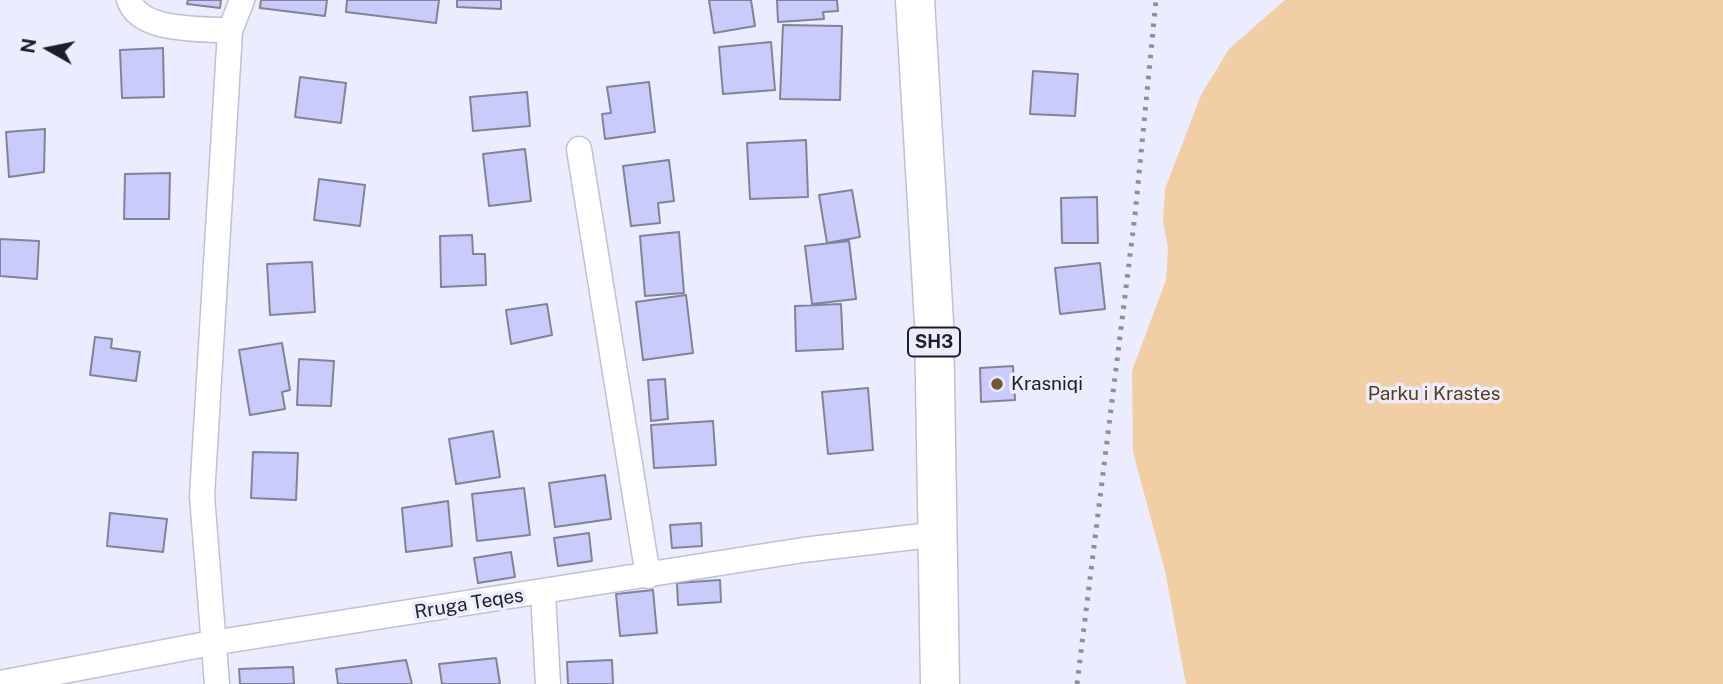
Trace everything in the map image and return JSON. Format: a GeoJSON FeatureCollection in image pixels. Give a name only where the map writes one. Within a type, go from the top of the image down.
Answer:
{"type":"FeatureCollection","features":[{"type":"Feature","properties":{"kind":"main road","name":"SH3"},"geometry":{"type":"LineString","coordinates":[[915,0],[933,309],[940,684]]}},
{"type":"Feature","properties":{"kind":"street"},"geometry":{"type":"LineString","coordinates":[[129,0],[131,7],[143,18],[156,23],[230,31]]}},
{"type":"Feature","properties":{"kind":"street"},"geometry":{"type":"LineString","coordinates":[[217,684],[202,496],[230,31],[242,0]]}},
{"type":"Feature","properties":{"kind":"street"},"geometry":{"type":"LineString","coordinates":[[579,149],[648,576]]}},
{"type":"Feature","properties":{"kind":"street","name":"Rruga Teqes"},"geometry":{"type":"LineString","coordinates":[[0,682],[27,680],[212,643],[803,550],[939,534]]}},
{"type":"Feature","properties":{"kind":"street"},"geometry":{"type":"LineString","coordinates":[[542,593],[548,684]]}},
{"type":"Feature","properties":{"kind":"green space","name":"Parku i Krastes"},"geometry":{"type":"Polygon","coordinates":[[[1285,0],[1723,0],[1723,684],[1186,684],[1165,571],[1133,452],[1132,371],[1166,280],[1168,249],[1163,221],[1165,189],[1201,95],[1229,49],[1285,0]]]}},
{"type":"Feature","properties":{"kind":"building"},"geometry":{"type":"Polygon","coordinates":[[[188,0],[221,0],[220,8],[187,4],[188,0]]]}},
{"type":"Feature","properties":{"kind":"building"},"geometry":{"type":"Polygon","coordinates":[[[261,0],[327,0],[325,16],[260,8],[261,0]]]}},
{"type":"Feature","properties":{"kind":"building"},"geometry":{"type":"Polygon","coordinates":[[[347,0],[439,0],[436,23],[346,12],[347,0]]]}},
{"type":"Feature","properties":{"kind":"building"},"geometry":{"type":"Polygon","coordinates":[[[457,0],[501,0],[501,9],[457,7],[457,0]]]}},
{"type":"Feature","properties":{"kind":"building"},"geometry":{"type":"Polygon","coordinates":[[[709,0],[751,0],[755,26],[714,33],[709,0]]]}},
{"type":"Feature","properties":{"kind":"building"},"geometry":{"type":"Polygon","coordinates":[[[777,0],[837,0],[838,11],[823,12],[824,19],[778,22],[777,0]]]}},
{"type":"Feature","properties":{"kind":"building"},"geometry":{"type":"Polygon","coordinates":[[[783,25],[842,26],[840,100],[780,99],[783,25]]]}},
{"type":"Feature","properties":{"kind":"building"},"geometry":{"type":"Polygon","coordinates":[[[771,42],[775,90],[723,94],[719,47],[771,42]]]}},
{"type":"Feature","properties":{"kind":"building"},"geometry":{"type":"Polygon","coordinates":[[[163,48],[164,97],[122,98],[120,50],[163,48]]]}},
{"type":"Feature","properties":{"kind":"building"},"geometry":{"type":"Polygon","coordinates":[[[1033,71],[1078,74],[1075,116],[1030,114],[1033,71]]]}},
{"type":"Feature","properties":{"kind":"building"},"geometry":{"type":"Polygon","coordinates":[[[300,77],[346,83],[341,123],[295,117],[300,77]]]}},
{"type":"Feature","properties":{"kind":"building"},"geometry":{"type":"Polygon","coordinates":[[[649,82],[655,132],[605,139],[602,114],[611,113],[607,87],[649,82]]]}},
{"type":"Feature","properties":{"kind":"building"},"geometry":{"type":"Polygon","coordinates":[[[527,92],[530,126],[473,131],[470,97],[527,92]]]}},
{"type":"Feature","properties":{"kind":"building"},"geometry":{"type":"Polygon","coordinates":[[[45,129],[44,172],[9,177],[6,132],[45,129]]]}},
{"type":"Feature","properties":{"kind":"building"},"geometry":{"type":"Polygon","coordinates":[[[806,140],[808,197],[750,199],[747,143],[806,140]]]}},
{"type":"Feature","properties":{"kind":"building"},"geometry":{"type":"Polygon","coordinates":[[[525,149],[531,201],[489,206],[483,154],[525,149]]]}},
{"type":"Feature","properties":{"kind":"building"},"geometry":{"type":"Polygon","coordinates":[[[669,160],[674,201],[658,203],[660,223],[631,226],[623,166],[669,160]]]}},
{"type":"Feature","properties":{"kind":"building"},"geometry":{"type":"Polygon","coordinates":[[[170,173],[169,219],[124,219],[125,174],[170,173]]]}},
{"type":"Feature","properties":{"kind":"building"},"geometry":{"type":"Polygon","coordinates":[[[319,179],[365,185],[360,226],[314,220],[319,179]]]}},
{"type":"Feature","properties":{"kind":"building"},"geometry":{"type":"Polygon","coordinates":[[[852,190],[860,237],[827,243],[819,195],[852,190]]]}},
{"type":"Feature","properties":{"kind":"building"},"geometry":{"type":"Polygon","coordinates":[[[1097,197],[1098,243],[1062,243],[1061,198],[1097,197]]]}},
{"type":"Feature","properties":{"kind":"building"},"geometry":{"type":"Polygon","coordinates":[[[679,232],[684,293],[645,296],[640,236],[679,232]]]}},
{"type":"Feature","properties":{"kind":"building"},"geometry":{"type":"Polygon","coordinates":[[[472,235],[473,254],[485,254],[486,285],[441,287],[440,236],[472,235]]]}},
{"type":"Feature","properties":{"kind":"building"},"geometry":{"type":"Polygon","coordinates":[[[0,239],[39,241],[37,279],[0,276],[0,239]]]}},
{"type":"Feature","properties":{"kind":"building"},"geometry":{"type":"Polygon","coordinates":[[[849,241],[856,299],[812,304],[805,246],[849,241]]]}},
{"type":"Feature","properties":{"kind":"building"},"geometry":{"type":"Polygon","coordinates":[[[312,262],[315,312],[270,315],[267,264],[312,262]]]}},
{"type":"Feature","properties":{"kind":"building"},"geometry":{"type":"Polygon","coordinates":[[[1100,263],[1105,309],[1060,314],[1055,268],[1100,263]]]}},
{"type":"Feature","properties":{"kind":"building"},"geometry":{"type":"Polygon","coordinates":[[[686,295],[693,353],[643,360],[636,302],[686,295]]]}},
{"type":"Feature","properties":{"kind":"building"},"geometry":{"type":"Polygon","coordinates":[[[547,304],[552,335],[511,344],[506,310],[547,304]]]}},
{"type":"Feature","properties":{"kind":"building"},"geometry":{"type":"Polygon","coordinates":[[[841,304],[843,349],[796,351],[795,306],[841,304]]]}},
{"type":"Feature","properties":{"kind":"building"},"geometry":{"type":"Polygon","coordinates":[[[95,337],[112,339],[111,348],[140,352],[136,381],[90,375],[95,337]]]}},
{"type":"Feature","properties":{"kind":"building"},"geometry":{"type":"Polygon","coordinates":[[[282,343],[290,390],[282,392],[285,409],[250,415],[239,350],[282,343]]]}},
{"type":"Feature","properties":{"kind":"building"},"geometry":{"type":"Polygon","coordinates":[[[299,359],[334,361],[331,406],[297,405],[299,359]]]}},
{"type":"Feature","properties":{"kind":"building","name":"Krasniqi"},"geometry":{"type":"Polygon","coordinates":[[[1013,366],[1015,400],[981,402],[980,368],[1013,366]]]}},
{"type":"Feature","properties":{"kind":"building"},"geometry":{"type":"Polygon","coordinates":[[[665,379],[668,419],[651,421],[648,380],[665,379]]]}},
{"type":"Feature","properties":{"kind":"building"},"geometry":{"type":"Polygon","coordinates":[[[868,388],[873,450],[828,454],[822,392],[868,388]]]}},
{"type":"Feature","properties":{"kind":"building"},"geometry":{"type":"Polygon","coordinates":[[[713,421],[716,465],[654,468],[651,425],[713,421]]]}},
{"type":"Feature","properties":{"kind":"building"},"geometry":{"type":"Polygon","coordinates":[[[493,431],[500,477],[456,484],[449,439],[493,431]]]}},
{"type":"Feature","properties":{"kind":"building"},"geometry":{"type":"Polygon","coordinates":[[[253,452],[298,453],[296,500],[251,498],[253,452]]]}},
{"type":"Feature","properties":{"kind":"building"},"geometry":{"type":"Polygon","coordinates":[[[605,475],[611,519],[555,527],[549,483],[605,475]]]}},
{"type":"Feature","properties":{"kind":"building"},"geometry":{"type":"Polygon","coordinates":[[[524,488],[530,535],[477,541],[472,494],[524,488]]]}},
{"type":"Feature","properties":{"kind":"building"},"geometry":{"type":"Polygon","coordinates":[[[448,501],[452,546],[406,552],[402,508],[448,501]]]}},
{"type":"Feature","properties":{"kind":"building"},"geometry":{"type":"Polygon","coordinates":[[[110,513],[167,519],[163,552],[107,546],[110,513]]]}},
{"type":"Feature","properties":{"kind":"building"},"geometry":{"type":"Polygon","coordinates":[[[701,523],[702,546],[672,548],[670,525],[701,523]]]}},
{"type":"Feature","properties":{"kind":"building"},"geometry":{"type":"Polygon","coordinates":[[[589,533],[592,561],[558,566],[554,538],[589,533]]]}},
{"type":"Feature","properties":{"kind":"building"},"geometry":{"type":"Polygon","coordinates":[[[511,552],[515,577],[478,583],[474,558],[511,552]]]}},
{"type":"Feature","properties":{"kind":"building"},"geometry":{"type":"Polygon","coordinates":[[[720,580],[721,602],[678,605],[677,583],[720,580]]]}},
{"type":"Feature","properties":{"kind":"building"},"geometry":{"type":"Polygon","coordinates":[[[653,590],[657,633],[620,636],[616,594],[653,590]]]}},
{"type":"Feature","properties":{"kind":"building"},"geometry":{"type":"Polygon","coordinates":[[[496,658],[500,684],[442,684],[439,664],[496,658]]]}},
{"type":"Feature","properties":{"kind":"building"},"geometry":{"type":"Polygon","coordinates":[[[406,660],[412,684],[338,684],[336,669],[406,660]]]}},
{"type":"Feature","properties":{"kind":"building"},"geometry":{"type":"Polygon","coordinates":[[[612,660],[613,684],[568,684],[567,662],[612,660]]]}},
{"type":"Feature","properties":{"kind":"building"},"geometry":{"type":"Polygon","coordinates":[[[293,667],[294,684],[240,684],[239,669],[293,667]]]}},
{"type":"Feature","properties":{"kind":"railway"},"geometry":{"type":"LineString","coordinates":[[1077,684],[1135,215],[1156,0]]}},
{"type":"Feature","properties":{"kind":"place","name":"Krasniqi"},"geometry":{"type":"Point","coordinates":[997,384]}}]}
